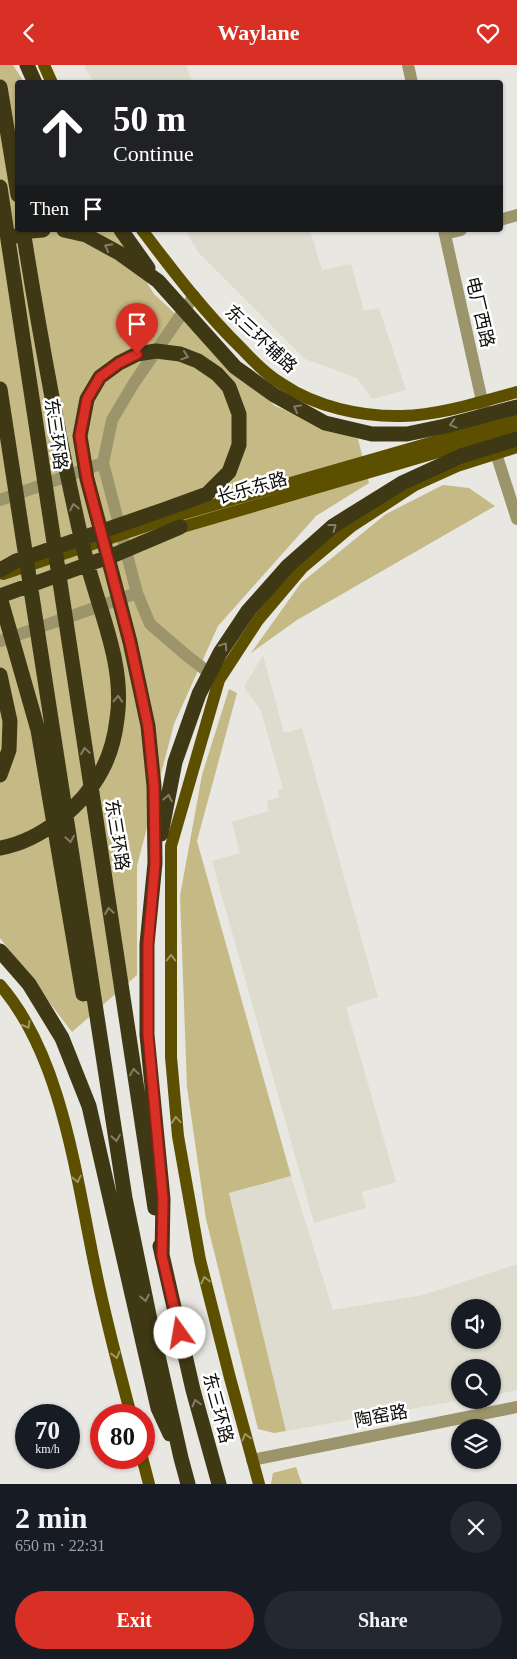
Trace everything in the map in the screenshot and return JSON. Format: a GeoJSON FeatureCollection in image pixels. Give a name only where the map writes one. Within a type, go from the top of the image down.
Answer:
{"type":"FeatureCollection","features":[{"type":"Feature","properties":{"kind":"highway"},"geometry":{"type":"LineString","coordinates":[[27,65],[34,80]]}},
{"type":"Feature","properties":{"kind":"highway"},"geometry":{"type":"LineString","coordinates":[[0,87],[15,177]]}},
{"type":"Feature","properties":{"kind":"highway","name":"东三环路"},"geometry":{"type":"LineString","coordinates":[[0,187],[162,1256],[193,1390],[218,1484]]}},
{"type":"Feature","properties":{"kind":"highway"},"geometry":{"type":"LineString","coordinates":[[0,848],[9,847],[36,835],[58,821],[79,803],[102,770],[112,747],[118,719],[119,687],[111,645],[83,548],[59,430],[23,232]]}},
{"type":"Feature","properties":{"kind":"highway"},"geometry":{"type":"LineString","coordinates":[[0,241],[27,232]]}},
{"type":"Feature","properties":{"kind":"highway"},"geometry":{"type":"LineString","coordinates":[[73,232],[86,235],[111,248],[158,281]]}},
{"type":"Feature","properties":{"kind":"highway"},"geometry":{"type":"LineString","coordinates":[[122,232],[158,281],[235,367],[274,395],[325,423],[372,434],[407,434],[446,426],[517,407]]}},
{"type":"Feature","properties":{"kind":"highway"},"geometry":{"type":"LineString","coordinates":[[0,570],[16,561],[98,533],[108,529],[207,494],[229,472],[239,445],[239,415],[229,387],[217,374],[198,361],[180,354],[156,351],[137,354],[119,363],[100,377],[87,399],[80,436],[87,479],[92,497],[94,506],[99,524],[101,533],[104,542],[110,569],[130,642],[148,726],[154,786],[155,863],[148,944],[148,1035],[163,1199],[162,1256]]}},
{"type":"Feature","properties":{"kind":"highway"},"geometry":{"type":"LineString","coordinates":[[0,389],[100,1039],[135,1252],[188,1484]]}},
{"type":"Feature","properties":{"kind":"highway"},"geometry":{"type":"LineString","coordinates":[[155,863],[176,762],[199,694],[220,653],[248,611],[288,566],[332,526],[402,483],[461,456],[517,439]]}},
{"type":"Feature","properties":{"kind":"highway"},"geometry":{"type":"LineString","coordinates":[[100,1039],[85,1004],[38,730],[0,597],[114,555],[180,527]]}},
{"type":"Feature","properties":{"kind":"highway"},"geometry":{"type":"LineString","coordinates":[[0,675],[10,721],[10,751],[0,775]]}},
{"type":"Feature","properties":{"kind":"highway"},"geometry":{"type":"LineString","coordinates":[[0,951],[29,984],[62,1038],[89,1106],[158,1408],[181,1458]]}},
{"type":"Feature","properties":{"kind":"main road"},"geometry":{"type":"LineString","coordinates":[[44,65],[51,80]]}},
{"type":"Feature","properties":{"kind":"main road","name":"东三环辅路"},"geometry":{"type":"LineString","coordinates":[[144,232],[222,329],[266,373],[295,392],[343,410],[402,416],[441,412],[517,392]]}},
{"type":"Feature","properties":{"kind":"main road","name":"长乐东路"},"geometry":{"type":"LineString","coordinates":[[0,575],[182,514],[517,418]]}},
{"type":"Feature","properties":{"kind":"main road","name":"长乐东路"},"geometry":{"type":"LineString","coordinates":[[0,589],[180,527],[517,429]]}},
{"type":"Feature","properties":{"kind":"main road"},"geometry":{"type":"LineString","coordinates":[[259,1484],[200,1260],[178,1135],[171,1057],[171,846],[219,680],[258,619],[302,567],[370,513],[415,485],[457,466],[517,447]]}},
{"type":"Feature","properties":{"kind":"main road"},"geometry":{"type":"LineString","coordinates":[[0,985],[10,996],[37,1043],[59,1100],[99,1286],[128,1404]]}},
{"type":"Feature","properties":{"kind":"main road"},"geometry":{"type":"LineString","coordinates":[[146,1469],[150,1484]]}},
{"type":"Feature","properties":{"kind":"street"},"geometry":{"type":"LineString","coordinates":[[408,65],[411,80]]}},
{"type":"Feature","properties":{"kind":"street"},"geometry":{"type":"LineString","coordinates":[[503,219],[517,215]]}},
{"type":"Feature","properties":{"kind":"street","name":"电厂西路"},"geometry":{"type":"LineString","coordinates":[[444,232],[495,453],[517,519]]}},
{"type":"Feature","properties":{"kind":"street"},"geometry":{"type":"LineString","coordinates":[[194,296],[134,383],[112,420],[103,463],[138,593],[150,623],[186,655],[219,680]]}},
{"type":"Feature","properties":{"kind":"street"},"geometry":{"type":"LineString","coordinates":[[0,500],[103,463]]}},
{"type":"Feature","properties":{"kind":"street"},"geometry":{"type":"LineString","coordinates":[[0,641],[138,593]]}},
{"type":"Feature","properties":{"kind":"street","name":"陶窑路"},"geometry":{"type":"LineString","coordinates":[[252,1460],[517,1407]]}},
{"type":"Feature","properties":{"kind":"shaded area"},"geometry":{"type":"Polygon","coordinates":[[[0,65],[13,65],[23,80],[15,80],[15,232],[116,232],[154,294],[275,406],[358,439],[369,483],[316,516],[218,626],[174,724],[137,866],[137,975],[72,1032],[0,938],[0,65]]]}},
{"type":"Feature","properties":{"kind":"shaded area"},"geometry":{"type":"Polygon","coordinates":[[[186,65],[191,80],[93,80],[84,66],[186,65]]]}},
{"type":"Feature","properties":{"kind":"shaded area"},"geometry":{"type":"Polygon","coordinates":[[[186,232],[311,232],[322,270],[351,264],[364,311],[379,308],[406,390],[372,399],[357,378],[305,359],[199,253],[186,232]]]}},
{"type":"Feature","properties":{"kind":"shaded area"},"geometry":{"type":"Polygon","coordinates":[[[443,485],[469,488],[495,506],[297,620],[251,653],[301,583],[386,514],[443,485]]]}},
{"type":"Feature","properties":{"kind":"shaded area"},"geometry":{"type":"Polygon","coordinates":[[[263,655],[284,733],[302,728],[378,997],[346,1007],[396,1182],[362,1192],[366,1208],[314,1223],[212,861],[240,853],[232,822],[269,811],[267,801],[279,797],[278,790],[283,788],[261,711],[244,687],[263,655]]]}},
{"type":"Feature","properties":{"kind":"shaded area"},"geometry":{"type":"Polygon","coordinates":[[[229,689],[237,693],[197,841],[291,1176],[229,1193],[286,1431],[274,1433],[258,1429],[206,1219],[187,1087],[180,896],[202,775],[229,689]]]}},
{"type":"Feature","properties":{"kind":"shaded area"},"geometry":{"type":"Polygon","coordinates":[[[291,1176],[333,1310],[423,1295],[517,1264],[517,1390],[501,1393],[501,1359],[451,1359],[451,1402],[286,1431],[229,1193],[291,1176]]]}},
{"type":"Feature","properties":{"kind":"shaded area"},"geometry":{"type":"Polygon","coordinates":[[[296,1467],[302,1484],[271,1484],[273,1473],[296,1467]]]}},
{"type":"Feature","properties":{"kind":"route"},"geometry":{"type":"LineString","coordinates":[[137,354],[119,363],[100,377],[87,399],[80,436],[87,479],[130,642],[148,726],[154,786],[155,863],[148,944],[148,1035],[163,1199],[162,1256],[180,1333]]}}]}
